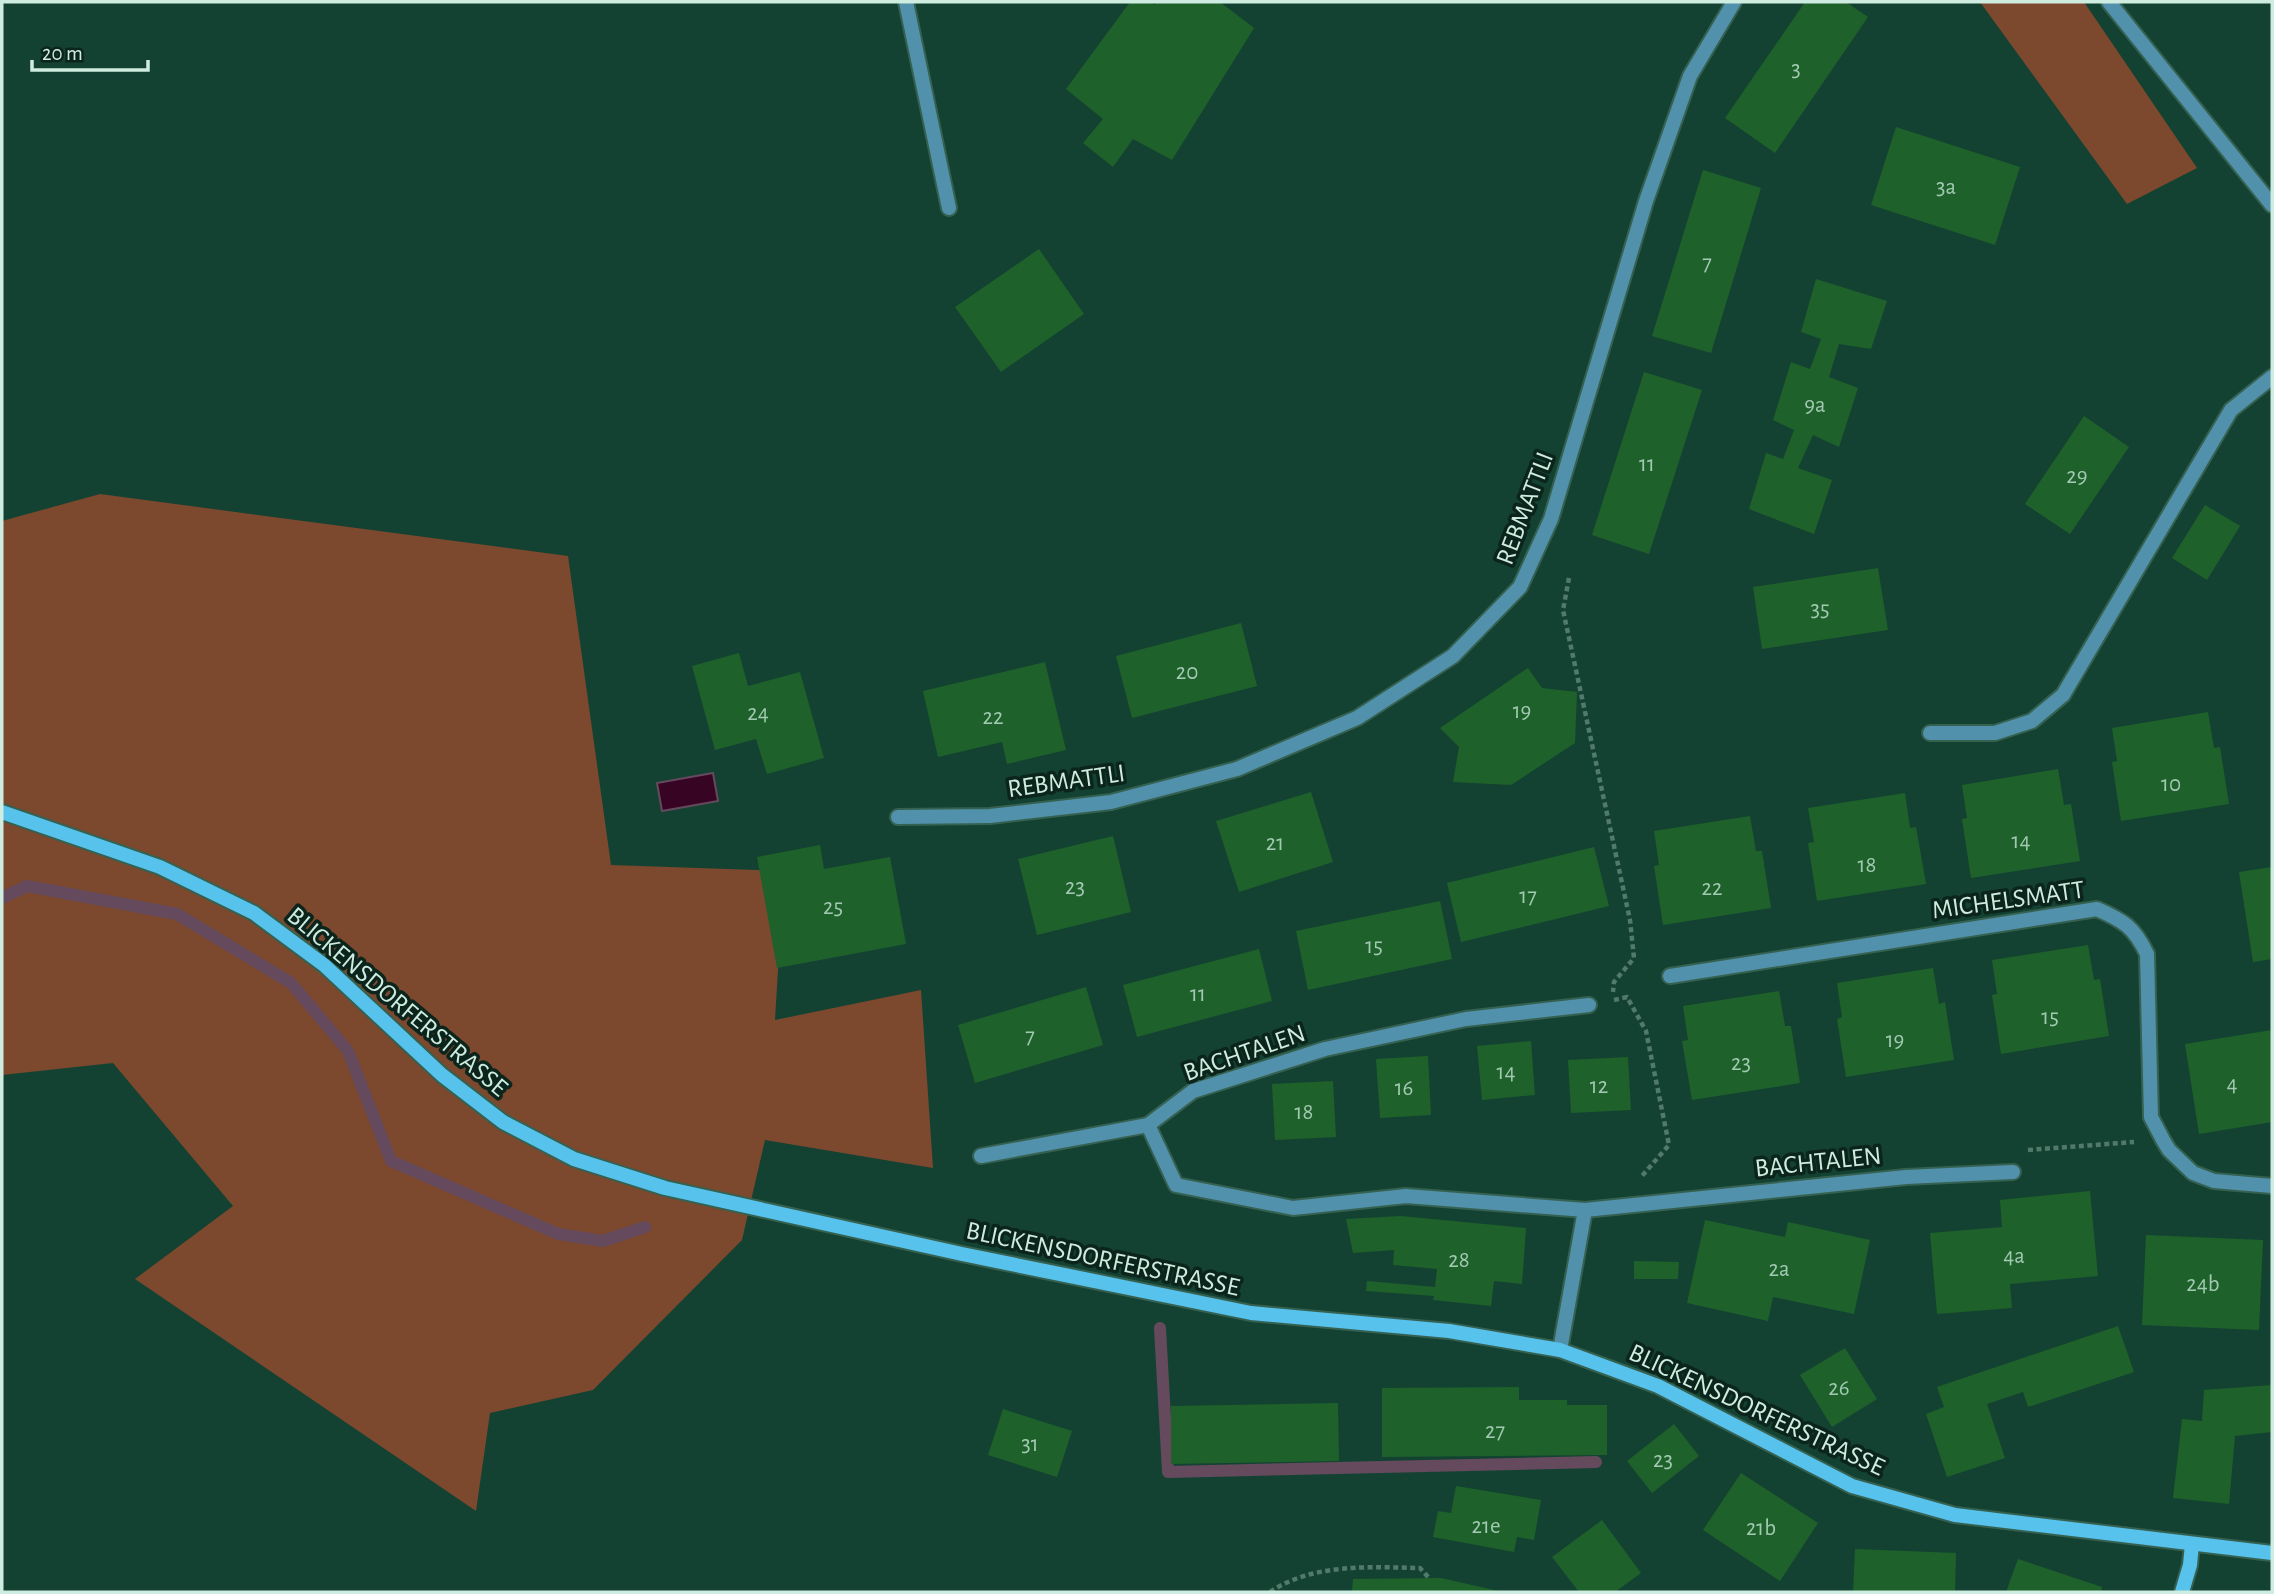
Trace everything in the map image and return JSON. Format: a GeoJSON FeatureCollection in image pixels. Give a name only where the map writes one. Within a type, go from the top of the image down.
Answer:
{"type":"FeatureCollection","features":[{"type":"Feature","properties":{"kind":"street"},"geometry":{"type":"LineString","coordinates":[[905,2],[948,208]]}},
{"type":"Feature","properties":{"kind":"street","name":"REBMATTLI"},"geometry":{"type":"LineString","coordinates":[[898,817],[990,816],[1111,802],[1237,769],[1357,718],[1454,656],[1520,587],[1551,519],[1646,201],[1690,76],[1734,2]]}},
{"type":"Feature","properties":{"kind":"street"},"geometry":{"type":"LineString","coordinates":[[2109,2],[2272,205]]}},
{"type":"Feature","properties":{"kind":"street"},"geometry":{"type":"LineString","coordinates":[[1930,733],[1995,733],[2032,721],[2063,695],[2231,410],[2272,377]]}},
{"type":"Feature","properties":{"kind":"street","name":"BLICKENSDORFERSTRASSE"},"geometry":{"type":"LineString","coordinates":[[2,812],[160,867],[254,913],[324,965],[442,1074],[503,1122],[574,1159],[665,1188],[962,1254],[1251,1313],[1449,1331],[1560,1350],[1658,1387],[1852,1486],[1955,1515],[2272,1553]]}},
{"type":"Feature","properties":{"kind":"street","name":"MICHELSMATT"},"geometry":{"type":"LineString","coordinates":[[1670,976],[2097,909],[2123,921],[2138,935],[2147,954],[2151,1117],[2169,1150],[2193,1173],[2214,1181],[2272,1186]]}},
{"type":"Feature","properties":{"kind":"street","name":"BACHTALEN"},"geometry":{"type":"LineString","coordinates":[[1589,1005],[1466,1019],[1325,1049],[1193,1091],[1148,1125],[1176,1185],[1293,1208],[1406,1196],[1585,1210],[1906,1177],[2013,1172]]}},
{"type":"Feature","properties":{"kind":"street"},"geometry":{"type":"LineString","coordinates":[[981,1156],[1148,1125]]}},
{"type":"Feature","properties":{"kind":"street"},"geometry":{"type":"LineString","coordinates":[[1560,1350],[1585,1210]]}},
{"type":"Feature","properties":{"kind":"street"},"geometry":{"type":"LineString","coordinates":[[2182,1592],[2190,1564],[2192,1544]]}},
{"type":"Feature","properties":{"kind":"path"},"geometry":{"type":"LineString","coordinates":[[1569,578],[1563,610],[1630,920],[1634,958],[1614,982],[1612,1001],[1627,997],[1646,1031],[1669,1145],[1635,1182]]}},
{"type":"Feature","properties":{"kind":"path"},"geometry":{"type":"LineString","coordinates":[[1270,1592],[1287,1580],[1355,1566],[1420,1569],[1429,1578]]}},
{"type":"Feature","properties":{"kind":"shaded area"},"geometry":{"type":"Polygon","coordinates":[[[1980,2],[2084,2],[2197,168],[2127,204],[1980,2]]]}},
{"type":"Feature","properties":{"kind":"shaded area"},"geometry":{"type":"Polygon","coordinates":[[[100,494],[568,556],[611,865],[784,871],[775,1020],[921,990],[933,1168],[765,1140],[742,1240],[593,1390],[490,1413],[476,1511],[135,1279],[233,1206],[113,1063],[2,1075],[2,521],[100,494]]]}},
{"type":"Feature","properties":{"kind":"shaded area"},"geometry":{"type":"Polygon","coordinates":[[[713,773],[718,801],[662,811],[657,783],[713,773]]]}},
{"type":"Feature","properties":{"kind":"building"},"geometry":{"type":"Polygon","coordinates":[[[1130,2],[1152,2],[1154,5],[1157,2],[1220,2],[1254,28],[1172,160],[1133,139],[1113,167],[1083,143],[1103,119],[1066,89],[1130,2]]]}},
{"type":"Feature","properties":{"kind":"building"},"geometry":{"type":"Polygon","coordinates":[[[1805,2],[1846,2],[1868,17],[1775,153],[1725,118],[1805,2]]]}},
{"type":"Feature","properties":{"kind":"building"},"geometry":{"type":"Polygon","coordinates":[[[1896,127],[2020,167],[1995,245],[1871,205],[1896,127]]]}},
{"type":"Feature","properties":{"kind":"building"},"geometry":{"type":"Polygon","coordinates":[[[1703,170],[1761,188],[1711,353],[1652,336],[1703,170]]]}},
{"type":"Feature","properties":{"kind":"building"},"geometry":{"type":"Polygon","coordinates":[[[1039,249],[1084,314],[1001,372],[955,307],[1039,249]]]}},
{"type":"Feature","properties":{"kind":"building"},"geometry":{"type":"Polygon","coordinates":[[[1816,279],[1887,301],[1871,349],[1839,344],[1829,377],[1858,388],[1839,447],[1813,435],[1798,468],[1832,480],[1814,534],[1749,509],[1766,453],[1783,459],[1794,430],[1773,420],[1791,362],[1810,369],[1821,339],[1801,332],[1816,279]]]}},
{"type":"Feature","properties":{"kind":"building"},"geometry":{"type":"Polygon","coordinates":[[[1644,372],[1702,390],[1649,554],[1592,535],[1644,372]]]}},
{"type":"Feature","properties":{"kind":"building"},"geometry":{"type":"Polygon","coordinates":[[[2084,416],[2129,447],[2070,534],[2025,504],[2084,416]]]}},
{"type":"Feature","properties":{"kind":"building"},"geometry":{"type":"Polygon","coordinates":[[[2205,505],[2240,526],[2207,580],[2172,558],[2205,505]]]}},
{"type":"Feature","properties":{"kind":"building"},"geometry":{"type":"Polygon","coordinates":[[[1878,568],[1888,630],[1762,649],[1753,587],[1878,568]]]}},
{"type":"Feature","properties":{"kind":"building"},"geometry":{"type":"Polygon","coordinates":[[[1241,623],[1257,686],[1132,718],[1116,656],[1241,623]]]}},
{"type":"Feature","properties":{"kind":"building"},"geometry":{"type":"Polygon","coordinates":[[[739,653],[748,686],[800,672],[824,758],[767,774],[756,739],[715,750],[692,666],[739,653]]]}},
{"type":"Feature","properties":{"kind":"building"},"geometry":{"type":"Polygon","coordinates":[[[1045,662],[1066,750],[1007,764],[1002,742],[938,757],[923,691],[1045,662]]]}},
{"type":"Feature","properties":{"kind":"building"},"geometry":{"type":"Polygon","coordinates":[[[1528,668],[1542,688],[1577,692],[1575,743],[1511,785],[1453,782],[1459,747],[1440,728],[1528,668]]]}},
{"type":"Feature","properties":{"kind":"building"},"geometry":{"type":"Polygon","coordinates":[[[2208,712],[2214,748],[2220,747],[2229,804],[2121,821],[2112,762],[2117,761],[2112,728],[2208,712]]]}},
{"type":"Feature","properties":{"kind":"building"},"geometry":{"type":"Polygon","coordinates":[[[2058,769],[2064,805],[2071,804],[2080,861],[1971,878],[1962,819],[1967,818],[1962,785],[2058,769]]]}},
{"type":"Feature","properties":{"kind":"building"},"geometry":{"type":"Polygon","coordinates":[[[1311,792],[1333,862],[1239,892],[1216,821],[1311,792]]]}},
{"type":"Feature","properties":{"kind":"building"},"geometry":{"type":"Polygon","coordinates":[[[1905,793],[1910,828],[1916,827],[1926,884],[1817,901],[1808,843],[1814,842],[1808,808],[1905,793]]]}},
{"type":"Feature","properties":{"kind":"building"},"geometry":{"type":"Polygon","coordinates":[[[1750,816],[1756,851],[1762,851],[1771,908],[1663,925],[1654,866],[1659,865],[1654,831],[1750,816]]]}},
{"type":"Feature","properties":{"kind":"building"},"geometry":{"type":"Polygon","coordinates":[[[1113,836],[1131,912],[1037,935],[1018,859],[1113,836]]]}},
{"type":"Feature","properties":{"kind":"building"},"geometry":{"type":"Polygon","coordinates":[[[820,845],[824,869],[890,857],[906,944],[777,968],[757,857],[820,845]]]}},
{"type":"Feature","properties":{"kind":"building"},"geometry":{"type":"Polygon","coordinates":[[[1594,847],[1609,906],[1461,942],[1447,883],[1594,847]]]}},
{"type":"Feature","properties":{"kind":"building"},"geometry":{"type":"Polygon","coordinates":[[[2272,867],[2272,959],[2253,962],[2239,872],[2272,867]]]}},
{"type":"Feature","properties":{"kind":"building"},"geometry":{"type":"Polygon","coordinates":[[[1440,901],[1452,959],[1308,990],[1296,931],[1440,901]]]}},
{"type":"Feature","properties":{"kind":"building"},"geometry":{"type":"Polygon","coordinates":[[[2088,945],[2094,980],[2100,979],[2109,1036],[2001,1054],[1992,995],[1997,994],[1992,960],[2088,945]]]}},
{"type":"Feature","properties":{"kind":"building"},"geometry":{"type":"Polygon","coordinates":[[[1259,949],[1272,1001],[1137,1037],[1123,985],[1259,949]]]}},
{"type":"Feature","properties":{"kind":"building"},"geometry":{"type":"Polygon","coordinates":[[[1933,968],[1939,1004],[1945,1002],[1954,1060],[1846,1077],[1837,1019],[1842,1017],[1837,983],[1933,968]]]}},
{"type":"Feature","properties":{"kind":"building"},"geometry":{"type":"Polygon","coordinates":[[[1086,987],[1103,1045],[975,1083],[958,1025],[1086,987]]]}},
{"type":"Feature","properties":{"kind":"building"},"geometry":{"type":"Polygon","coordinates":[[[1779,991],[1785,1026],[1791,1026],[1800,1083],[1692,1100],[1682,1041],[1688,1040],[1683,1006],[1779,991]]]}},
{"type":"Feature","properties":{"kind":"building"},"geometry":{"type":"Polygon","coordinates":[[[2272,1030],[2272,1122],[2199,1134],[2185,1044],[2272,1030]]]}},
{"type":"Feature","properties":{"kind":"building"},"geometry":{"type":"Polygon","coordinates":[[[1531,1041],[1535,1095],[1482,1100],[1477,1046],[1531,1041]]]}},
{"type":"Feature","properties":{"kind":"building"},"geometry":{"type":"Polygon","coordinates":[[[1428,1056],[1431,1115],[1380,1118],[1376,1059],[1428,1056]]]}},
{"type":"Feature","properties":{"kind":"building"},"geometry":{"type":"Polygon","coordinates":[[[1628,1057],[1631,1110],[1571,1113],[1568,1060],[1628,1057]]]}},
{"type":"Feature","properties":{"kind":"building"},"geometry":{"type":"Polygon","coordinates":[[[1333,1081],[1336,1137],[1275,1140],[1272,1084],[1333,1081]]]}},
{"type":"Feature","properties":{"kind":"building"},"geometry":{"type":"Polygon","coordinates":[[[2090,1191],[2098,1276],[2010,1284],[2012,1308],[1937,1314],[1930,1233],[2002,1227],[2000,1200],[2090,1191]]]}},
{"type":"Feature","properties":{"kind":"building"},"geometry":{"type":"Polygon","coordinates":[[[1401,1216],[1526,1228],[1522,1284],[1494,1281],[1491,1306],[1433,1300],[1434,1296],[1366,1291],[1367,1281],[1435,1287],[1437,1269],[1393,1265],[1394,1250],[1353,1253],[1346,1219],[1401,1216]]]}},
{"type":"Feature","properties":{"kind":"building"},"geometry":{"type":"Polygon","coordinates":[[[1705,1220],[1785,1237],[1788,1222],[1870,1240],[1854,1314],[1773,1297],[1768,1321],[1687,1303],[1705,1220]]]}},
{"type":"Feature","properties":{"kind":"building"},"geometry":{"type":"Polygon","coordinates":[[[2146,1235],[2263,1240],[2259,1330],[2142,1325],[2146,1235]]]}},
{"type":"Feature","properties":{"kind":"building"},"geometry":{"type":"Polygon","coordinates":[[[1634,1261],[1679,1262],[1678,1279],[1634,1279],[1634,1261]]]}},
{"type":"Feature","properties":{"kind":"building"},"geometry":{"type":"Polygon","coordinates":[[[2118,1326],[2134,1372],[2028,1407],[2023,1392],[1987,1404],[2005,1458],[1947,1477],[1926,1414],[1944,1407],[1937,1387],[2118,1326]]]}},
{"type":"Feature","properties":{"kind":"building"},"geometry":{"type":"Polygon","coordinates":[[[1845,1348],[1877,1399],[1832,1427],[1800,1375],[1845,1348]]]}},
{"type":"Feature","properties":{"kind":"building"},"geometry":{"type":"Polygon","coordinates":[[[2272,1385],[2272,1432],[2235,1436],[2229,1504],[2173,1498],[2182,1419],[2202,1421],[2204,1390],[2272,1385]]]}},
{"type":"Feature","properties":{"kind":"building"},"geometry":{"type":"Polygon","coordinates":[[[1519,1387],[1519,1400],[1567,1400],[1567,1405],[1607,1405],[1607,1455],[1382,1457],[1382,1388],[1519,1387]]]}},
{"type":"Feature","properties":{"kind":"building"},"geometry":{"type":"Polygon","coordinates":[[[1338,1403],[1339,1461],[1171,1464],[1171,1406],[1338,1403]]]}},
{"type":"Feature","properties":{"kind":"building"},"geometry":{"type":"Polygon","coordinates":[[[1003,1409],[1072,1431],[1057,1477],[988,1455],[1003,1409]]]}},
{"type":"Feature","properties":{"kind":"building"},"geometry":{"type":"Polygon","coordinates":[[[1674,1424],[1699,1456],[1652,1493],[1627,1461],[1674,1424]]]}},
{"type":"Feature","properties":{"kind":"building"},"geometry":{"type":"Polygon","coordinates":[[[1741,1473],[1818,1523],[1780,1581],[1703,1530],[1741,1473]]]}},
{"type":"Feature","properties":{"kind":"building"},"geometry":{"type":"Polygon","coordinates":[[[1456,1486],[1541,1500],[1534,1540],[1517,1537],[1514,1552],[1433,1537],[1438,1511],[1451,1513],[1456,1486]]]}},
{"type":"Feature","properties":{"kind":"building"},"geometry":{"type":"Polygon","coordinates":[[[1602,1520],[1641,1573],[1615,1592],[1579,1592],[1552,1557],[1602,1520]]]}},
{"type":"Feature","properties":{"kind":"building"},"geometry":{"type":"Polygon","coordinates":[[[1855,1549],[1956,1553],[1955,1592],[1853,1592],[1855,1549]]]}},
{"type":"Feature","properties":{"kind":"building"},"geometry":{"type":"Polygon","coordinates":[[[2018,1559],[2102,1587],[2101,1592],[2006,1592],[2018,1559]]]}},
{"type":"Feature","properties":{"kind":"building"},"geometry":{"type":"Polygon","coordinates":[[[1441,1578],[1503,1592],[1352,1592],[1353,1579],[1441,1578]]]}},
{"type":"Feature","properties":{"kind":"waterway"},"geometry":{"type":"LineString","coordinates":[[2,898],[27,886],[177,914],[291,983],[348,1051],[391,1161],[558,1234],[603,1241],[645,1227]]}},
{"type":"Feature","properties":{"kind":"waterway"},"geometry":{"type":"LineString","coordinates":[[1160,1328],[1168,1472],[1596,1462]]}}]}
